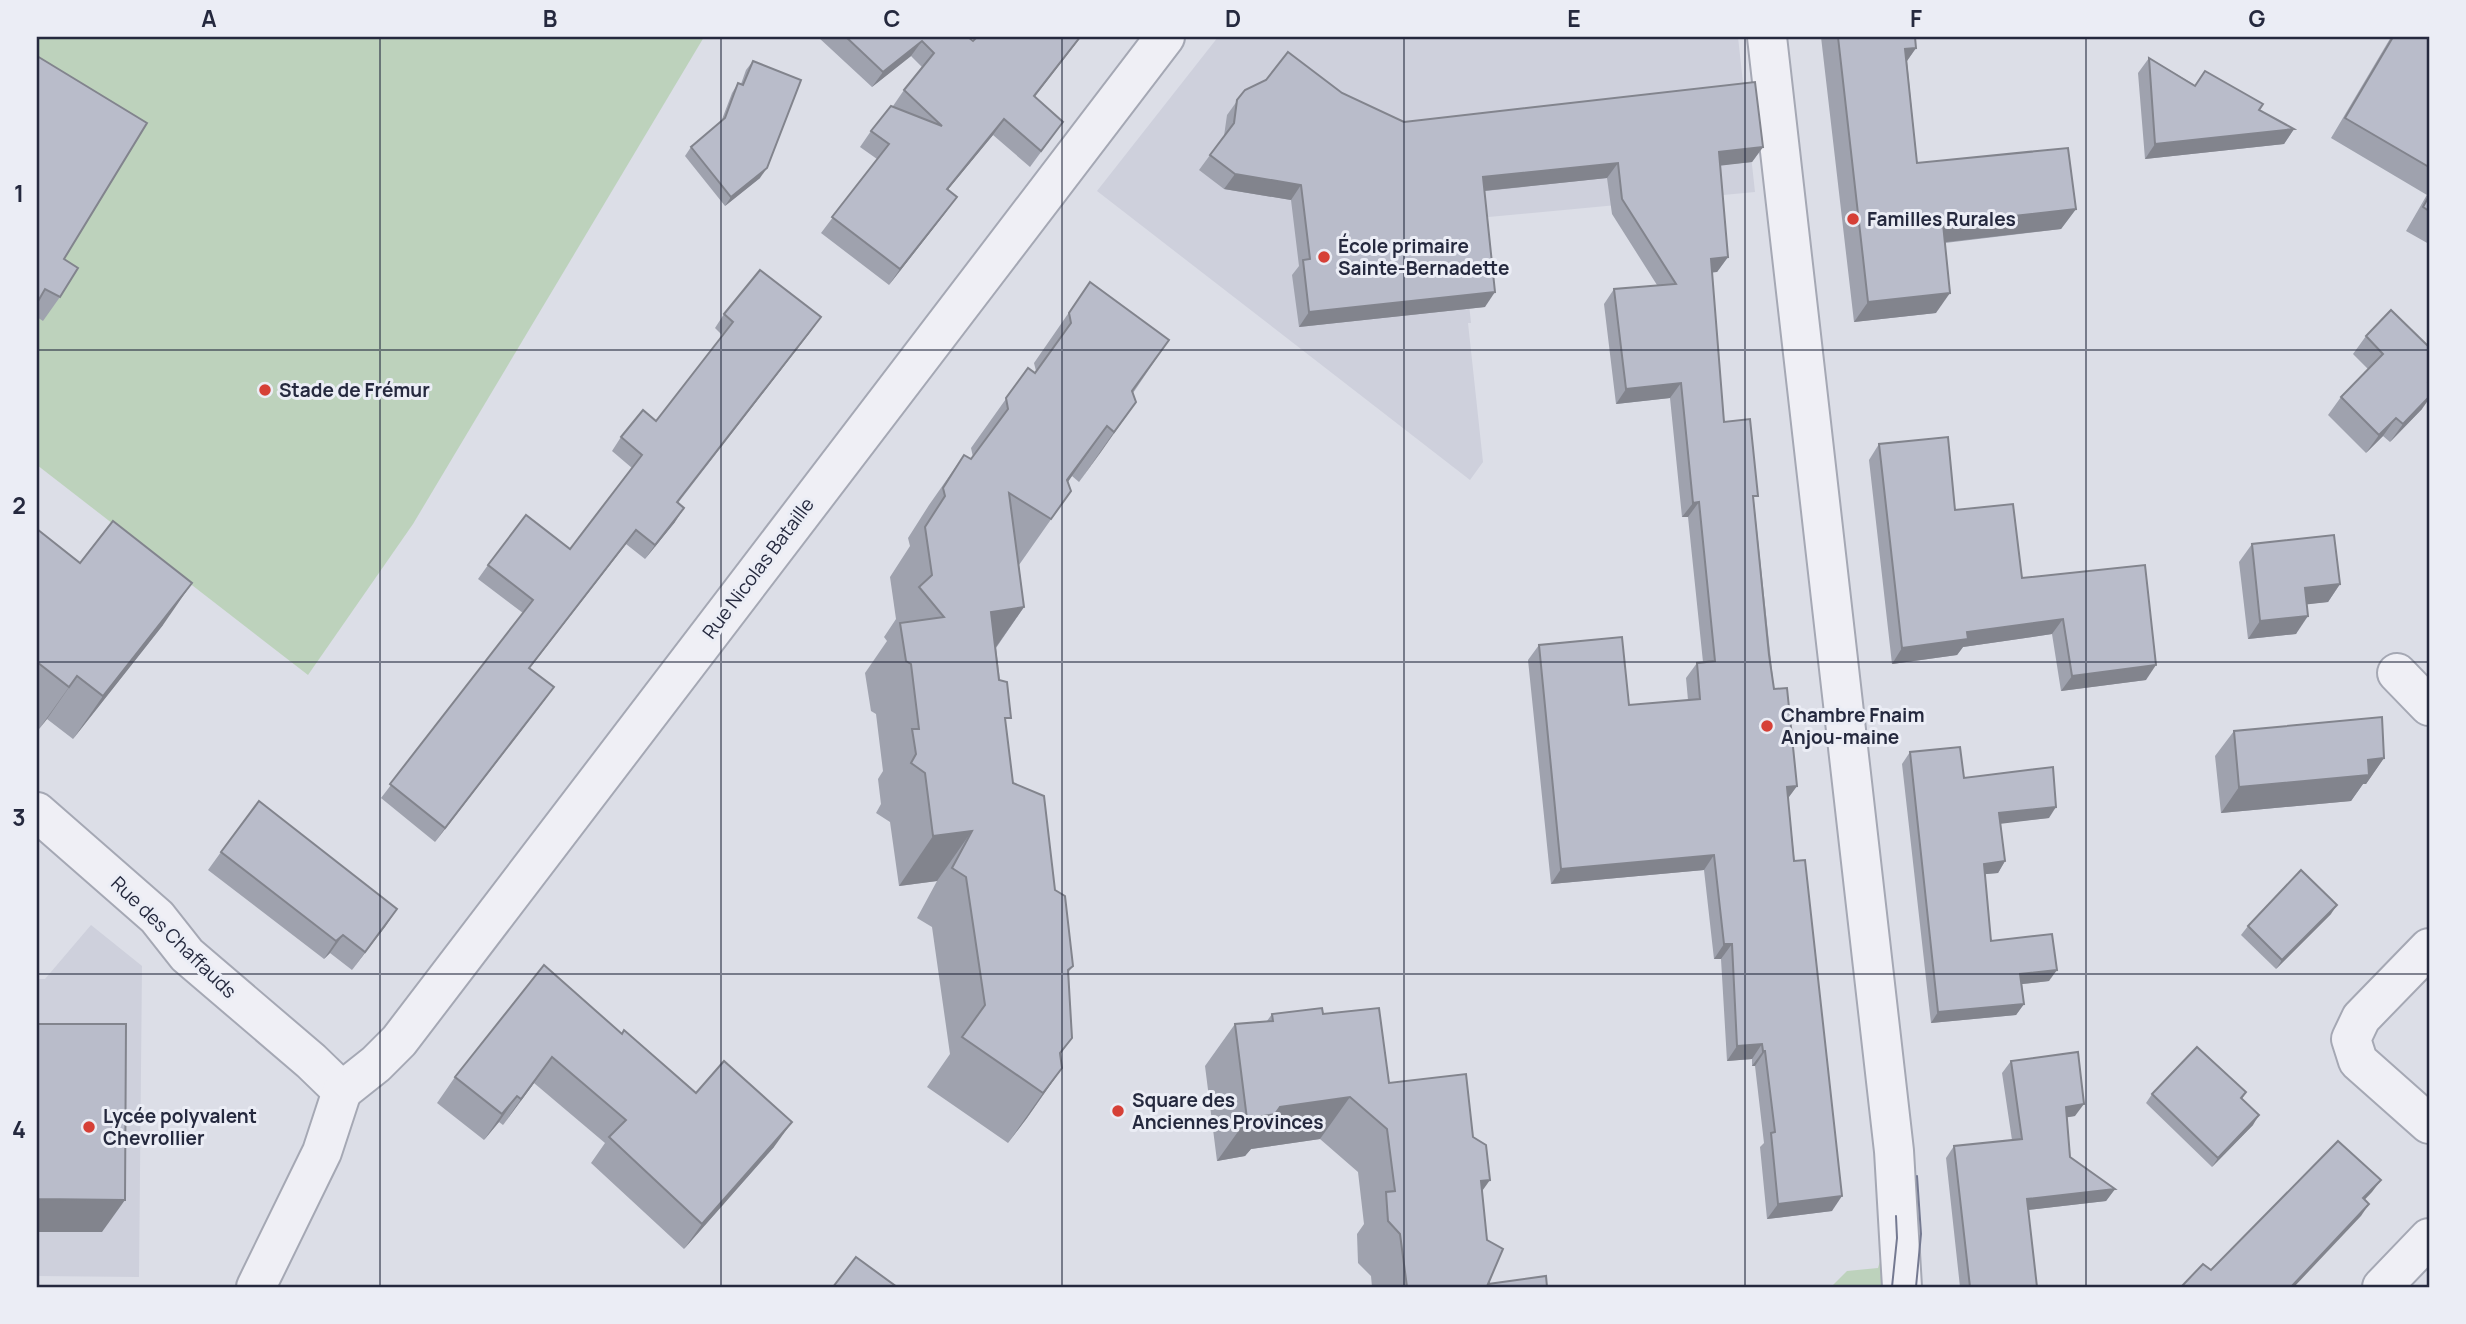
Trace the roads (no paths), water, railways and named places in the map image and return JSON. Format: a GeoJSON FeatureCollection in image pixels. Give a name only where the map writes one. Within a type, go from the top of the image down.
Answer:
{"type":"FeatureCollection","features":[{"type":"Feature","properties":{"kind":"street","name":"Rue Nicolas Bataille"},"geometry":{"type":"LineString","coordinates":[[342,1091],[376,1065],[399,1041],[1166,37]]}},
{"type":"Feature","properties":{"kind":"street"},"geometry":{"type":"LineString","coordinates":[[1767,37],[1894,1151],[1902,1287]]}},
{"type":"Feature","properties":{"kind":"street"},"geometry":{"type":"LineString","coordinates":[[1790,37],[1917,1176],[1927,1287]]}},
{"type":"Feature","properties":{"kind":"street"},"geometry":{"type":"LineString","coordinates":[[2397,673],[2429,706]]}},
{"type":"Feature","properties":{"kind":"street","name":"Rue des Chaffauds"},"geometry":{"type":"LineString","coordinates":[[37,812],[157,917],[187,955],[311,1061],[342,1091]]}},
{"type":"Feature","properties":{"kind":"street"},"geometry":{"type":"LineString","coordinates":[[2429,948],[2361,1018],[2351,1039],[2358,1062],[2429,1124]]}},
{"type":"Feature","properties":{"kind":"street"},"geometry":{"type":"LineString","coordinates":[[256,1287],[322,1152],[342,1091]]}},
{"type":"Feature","properties":{"kind":"street"},"geometry":{"type":"LineString","coordinates":[[2382,1287],[2429,1238]]}},
{"type":"Feature","properties":{"kind":"tram line"},"geometry":{"type":"LineString","coordinates":[[1916,1287],[1921,1234],[1917,1176]]}},
{"type":"Feature","properties":{"kind":"tram line"},"geometry":{"type":"LineString","coordinates":[[1892,1287],[1897,1238],[1896,1216]]}},
{"type":"Feature","properties":{"kind":"place","name":"Familles Rurales"},"geometry":{"type":"Point","coordinates":[1853,219]}},
{"type":"Feature","properties":{"kind":"place","name":"École primaire Sainte-Bernadette"},"geometry":{"type":"Point","coordinates":[1324,257]}},
{"type":"Feature","properties":{"kind":"place","name":"Stade de Frémur"},"geometry":{"type":"Point","coordinates":[265,390]}},
{"type":"Feature","properties":{"kind":"place","name":"Chambre Fnaim Anjou-maine"},"geometry":{"type":"Point","coordinates":[1767,726]}},
{"type":"Feature","properties":{"kind":"place","name":"Square des Anciennes Provinces"},"geometry":{"type":"Point","coordinates":[1118,1111]}},
{"type":"Feature","properties":{"kind":"place","name":"Lycée polyvalent Chevrollier"},"geometry":{"type":"Point","coordinates":[89,1127]}}]}
